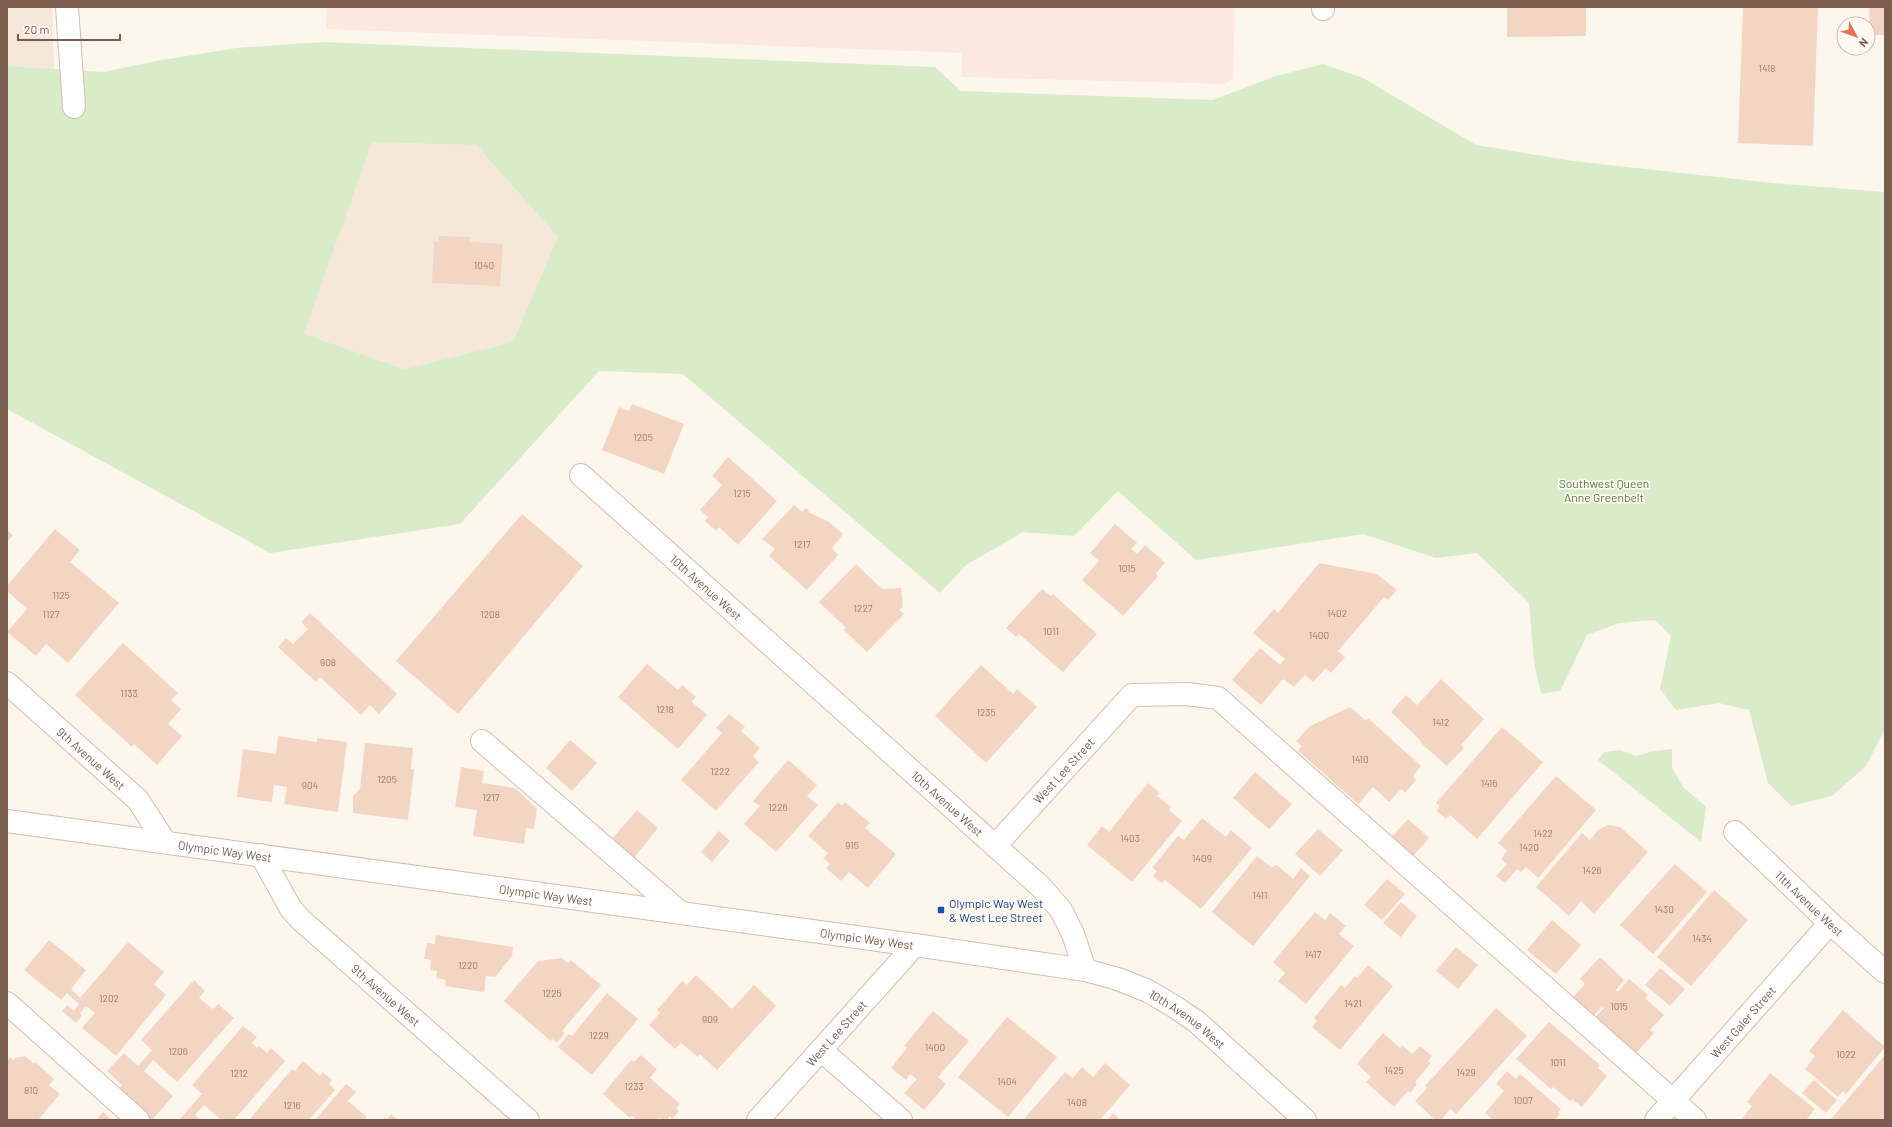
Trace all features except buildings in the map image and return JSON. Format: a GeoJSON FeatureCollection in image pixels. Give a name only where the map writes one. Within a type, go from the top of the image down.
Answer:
{"type":"FeatureCollection","features":[{"type":"Feature","properties":{"kind":"street"},"geometry":{"type":"LineString","coordinates":[[67,7],[74,107]]}},
{"type":"Feature","properties":{"kind":"street","name":"10th Avenue West"},"geometry":{"type":"LineString","coordinates":[[581,475],[1041,887],[1061,910],[1073,934],[1084,970],[1124,981],[1148,991],[1175,1007],[1197,1022],[1305,1120]]}},
{"type":"Feature","properties":{"kind":"street","name":"9th Avenue West"},"geometry":{"type":"LineString","coordinates":[[7,683],[138,800],[165,842]]}},
{"type":"Feature","properties":{"kind":"street","name":"West Lee Street"},"geometry":{"type":"LineString","coordinates":[[995,846],[1132,695],[1187,694],[1218,698],[1674,1100]]}},
{"type":"Feature","properties":{"kind":"street"},"geometry":{"type":"LineString","coordinates":[[482,741],[682,913]]}},
{"type":"Feature","properties":{"kind":"street","name":"Olympic Way West"},"geometry":{"type":"LineString","coordinates":[[7,821],[915,945],[1084,970]]}},
{"type":"Feature","properties":{"kind":"street","name":"11th Avenue West"},"geometry":{"type":"LineString","coordinates":[[1735,832],[1830,923],[1885,972]]}},
{"type":"Feature","properties":{"kind":"street","name":"9th Avenue West"},"geometry":{"type":"LineString","coordinates":[[261,856],[291,909],[301,920],[528,1120]]}},
{"type":"Feature","properties":{"kind":"street","name":"West Galer Street"},"geometry":{"type":"LineString","coordinates":[[1656,1120],[1830,923]]}},
{"type":"Feature","properties":{"kind":"street","name":"West Lee Street"},"geometry":{"type":"LineString","coordinates":[[758,1120],[915,945]]}},
{"type":"Feature","properties":{"kind":"street"},"geometry":{"type":"LineString","coordinates":[[7,1003],[138,1120]]}},
{"type":"Feature","properties":{"kind":"street"},"geometry":{"type":"LineString","coordinates":[[821,1050],[901,1120]]}},
{"type":"Feature","properties":{"kind":"street"},"geometry":{"type":"LineString","coordinates":[[1674,1100],[1695,1120]]}},
{"type":"Feature","properties":{"kind":"shaded area"},"geometry":{"type":"Polygon","coordinates":[[[7,7],[52,7],[54,69],[7,66],[7,7]]]}},
{"type":"Feature","properties":{"kind":"shaded area"},"geometry":{"type":"Polygon","coordinates":[[[327,7],[1235,7],[1233,78],[1225,84],[962,77],[962,53],[326,29],[327,7]]]}},
{"type":"Feature","properties":{"kind":"shaded area"},"geometry":{"type":"Polygon","coordinates":[[[372,141],[476,145],[558,237],[513,342],[405,369],[304,334],[372,141]]]}},
{"type":"Feature","properties":{"kind":"green space","name":"Southwest Queen Anne Greenbelt"},"geometry":{"type":"Polygon","coordinates":[[[323,42],[935,67],[961,91],[1213,100],[1276,76],[1323,64],[1363,78],[1476,145],[1573,161],[1772,183],[1885,192],[1885,729],[1866,766],[1832,796],[1791,806],[1768,783],[1749,710],[1719,703],[1676,710],[1660,689],[1671,636],[1655,620],[1619,623],[1587,635],[1560,691],[1541,694],[1534,662],[1529,603],[1477,553],[1436,558],[1363,534],[1196,560],[1118,491],[1074,536],[1023,532],[966,565],[940,593],[683,374],[599,371],[460,524],[270,553],[7,409],[7,66],[104,72],[156,61],[236,48],[323,42]],[[372,142],[304,334],[405,369],[513,342],[558,237],[476,145],[372,142]]]}},
{"type":"Feature","properties":{"kind":"green space"},"geometry":{"type":"Polygon","coordinates":[[[1672,749],[1672,768],[1683,787],[1706,807],[1701,842],[1598,760],[1604,752],[1620,750],[1636,756],[1654,751],[1672,749]]]}},
{"type":"Feature","properties":{"kind":"place","name":"Olympic Way West & West Lee Street"},"geometry":{"type":"Point","coordinates":[941,910]}}]}
